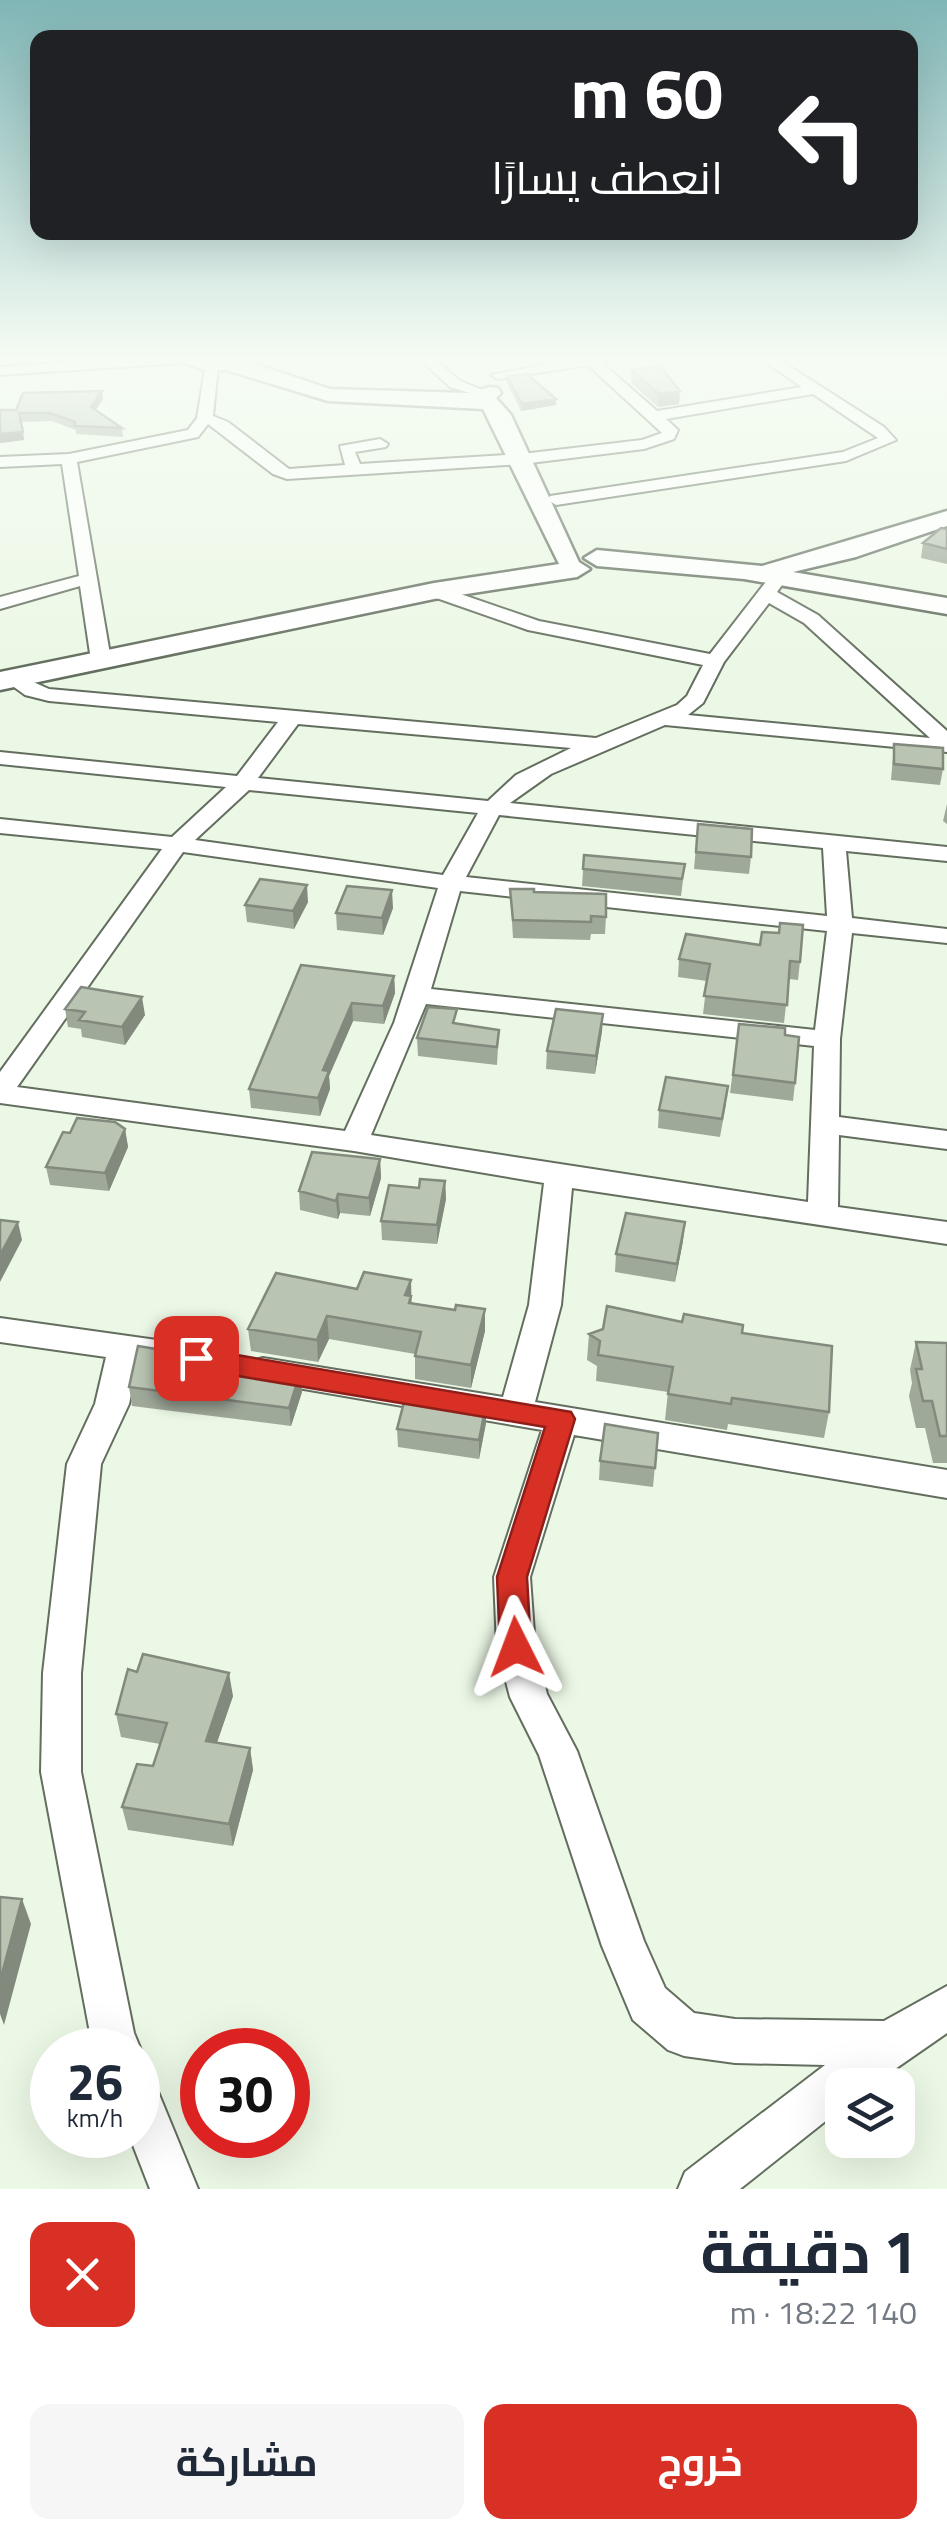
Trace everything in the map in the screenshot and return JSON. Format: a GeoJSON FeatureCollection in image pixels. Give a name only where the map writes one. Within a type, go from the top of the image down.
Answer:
{"type":"FeatureCollection","features":[{"type":"Feature","properties":{"kind":"street"},"geometry":{"type":"LineString","coordinates":[[69,461],[101,660]]}},
{"type":"Feature","properties":{"kind":"street"},"geometry":{"type":"LineString","coordinates":[[268,461],[283,473],[486,461]]}},
{"type":"Feature","properties":{"kind":"street"},"geometry":{"type":"LineString","coordinates":[[351,461],[355,471]]}},
{"type":"Feature","properties":{"kind":"street"},"geometry":{"type":"LineString","coordinates":[[530,461],[556,500],[583,562]]}},
{"type":"Feature","properties":{"kind":"street"},"geometry":{"type":"LineString","coordinates":[[530,461],[583,562]]}},
{"type":"Feature","properties":{"kind":"street"},"geometry":{"type":"LineString","coordinates":[[556,500],[812,461]]}},
{"type":"Feature","properties":{"kind":"street"},"geometry":{"type":"LineString","coordinates":[[7,680],[583,562],[744,571],[812,562],[947,518]]}},
{"type":"Feature","properties":{"kind":"street"},"geometry":{"type":"LineString","coordinates":[[744,571],[772,586],[811,619],[947,744]]}},
{"type":"Feature","properties":{"kind":"street"},"geometry":{"type":"LineString","coordinates":[[0,603],[90,578]]}},
{"type":"Feature","properties":{"kind":"street"},"geometry":{"type":"LineString","coordinates":[[772,586],[947,606]]}},
{"type":"Feature","properties":{"kind":"street"},"geometry":{"type":"LineString","coordinates":[[354,1142],[406,1024],[450,884],[492,809],[523,781],[596,744],[664,719],[696,699],[715,661],[772,586]]}},
{"type":"Feature","properties":{"kind":"street"},"geometry":{"type":"LineString","coordinates":[[434,591],[535,626],[715,661]]}},
{"type":"Feature","properties":{"kind":"street"},"geometry":{"type":"LineString","coordinates":[[7,680],[49,695],[596,744]]}},
{"type":"Feature","properties":{"kind":"street"},"geometry":{"type":"LineString","coordinates":[[294,716],[242,784],[177,844],[0,1093],[354,1142],[947,1233]]}},
{"type":"Feature","properties":{"kind":"street"},"geometry":{"type":"LineString","coordinates":[[664,719],[947,744]]}},
{"type":"Feature","properties":{"kind":"street"},"geometry":{"type":"LineString","coordinates":[[0,758],[947,854]]}},
{"type":"Feature","properties":{"kind":"street"},"geometry":{"type":"LineString","coordinates":[[0,826],[177,844],[450,884],[947,936]]}},
{"type":"Feature","properties":{"kind":"street"},"geometry":{"type":"LineString","coordinates":[[823,1212],[827,1039],[840,926],[834,842]]}},
{"type":"Feature","properties":{"kind":"street"},"geometry":{"type":"LineString","coordinates":[[415,995],[827,1039]]}},
{"type":"Feature","properties":{"kind":"street"},"geometry":{"type":"LineString","coordinates":[[825,1124],[947,1140]]}},
{"type":"Feature","properties":{"kind":"street"},"geometry":{"type":"LineString","coordinates":[[514,1413],[545,1304],[559,1176]]}},
{"type":"Feature","properties":{"kind":"street"},"geometry":{"type":"LineString","coordinates":[[0,1330],[201,1359]]}},
{"type":"Feature","properties":{"kind":"street"},"geometry":{"type":"LineString","coordinates":[[111,2028],[61,1772],[62,1693],[84,1464],[112,1404],[125,1346]]}},
{"type":"Feature","properties":{"kind":"street"},"geometry":{"type":"LineString","coordinates":[[239,1366],[947,1484]]}},
{"type":"Feature","properties":{"kind":"street"},"geometry":{"type":"LineString","coordinates":[[562,1419],[512,1577],[516,1647],[529,1697],[557,1751],[624,1946],[650,2004],[684,2034],[735,2041],[889,2043]]}},
{"type":"Feature","properties":{"kind":"street"},"geometry":{"type":"LineString","coordinates":[[702,2189],[889,2043],[947,2008]]}},
{"type":"Feature","properties":{"kind":"street"},"geometry":{"type":"LineString","coordinates":[[160,2154],[174,2189]]}},
{"type":"Feature","properties":{"kind":"building"},"geometry":{"type":"Polygon","coordinates":[[[941,528],[947,529],[947,549],[923,543],[941,528]]]}},
{"type":"Feature","properties":{"kind":"building"},"geometry":{"type":"Polygon","coordinates":[[[894,744],[943,748],[943,769],[894,764],[894,744]]]}},
{"type":"Feature","properties":{"kind":"building"},"geometry":{"type":"Polygon","coordinates":[[[698,824],[752,829],[751,857],[696,852],[698,824]]]}},
{"type":"Feature","properties":{"kind":"building"},"geometry":{"type":"Polygon","coordinates":[[[584,855],[685,864],[682,879],[583,869],[584,855]]]}},
{"type":"Feature","properties":{"kind":"building"},"geometry":{"type":"Polygon","coordinates":[[[260,879],[307,885],[293,911],[245,905],[260,879]]]}},
{"type":"Feature","properties":{"kind":"building"},"geometry":{"type":"Polygon","coordinates":[[[347,886],[392,890],[382,918],[336,913],[347,886]]]}},
{"type":"Feature","properties":{"kind":"building"},"geometry":{"type":"Polygon","coordinates":[[[510,889],[606,894],[606,917],[591,916],[591,922],[513,920],[510,889]]]}},
{"type":"Feature","properties":{"kind":"building"},"geometry":{"type":"Polygon","coordinates":[[[780,923],[803,925],[800,962],[790,961],[787,1005],[704,996],[710,964],[679,959],[686,934],[760,945],[762,932],[779,933],[780,923]]]}},
{"type":"Feature","properties":{"kind":"building"},"geometry":{"type":"Polygon","coordinates":[[[301,965],[394,976],[383,1006],[352,1003],[323,1070],[329,1071],[318,1098],[249,1089],[301,965]]]}},
{"type":"Feature","properties":{"kind":"building"},"geometry":{"type":"Polygon","coordinates":[[[81,987],[142,997],[122,1027],[79,1020],[85,1012],[65,1009],[81,987]]]}},
{"type":"Feature","properties":{"kind":"building"},"geometry":{"type":"Polygon","coordinates":[[[428,1007],[457,1009],[453,1023],[499,1030],[497,1047],[417,1038],[428,1007]]]}},
{"type":"Feature","properties":{"kind":"building"},"geometry":{"type":"Polygon","coordinates":[[[556,1009],[603,1014],[596,1056],[547,1051],[556,1009]]]}},
{"type":"Feature","properties":{"kind":"building"},"geometry":{"type":"Polygon","coordinates":[[[739,1024],[785,1028],[785,1035],[799,1037],[795,1083],[733,1075],[739,1024]]]}},
{"type":"Feature","properties":{"kind":"building"},"geometry":{"type":"Polygon","coordinates":[[[666,1077],[728,1086],[722,1119],[659,1110],[666,1077]]]}},
{"type":"Feature","properties":{"kind":"building"},"geometry":{"type":"Polygon","coordinates":[[[77,1118],[115,1122],[125,1129],[105,1173],[46,1167],[63,1132],[70,1133],[77,1118]]]}},
{"type":"Feature","properties":{"kind":"building"},"geometry":{"type":"Polygon","coordinates":[[[312,1152],[380,1159],[369,1198],[338,1194],[336,1201],[299,1191],[312,1152]]]}},
{"type":"Feature","properties":{"kind":"building"},"geometry":{"type":"Polygon","coordinates":[[[420,1179],[445,1181],[437,1225],[381,1221],[389,1185],[419,1188],[420,1179]]]}},
{"type":"Feature","properties":{"kind":"building"},"geometry":{"type":"Polygon","coordinates":[[[626,1213],[685,1222],[677,1264],[616,1254],[626,1213]]]}},
{"type":"Feature","properties":{"kind":"building"},"geometry":{"type":"Polygon","coordinates":[[[0,1220],[18,1222],[0,1255],[0,1220]]]}},
{"type":"Feature","properties":{"kind":"building"},"geometry":{"type":"Polygon","coordinates":[[[364,1272],[411,1280],[405,1295],[411,1296],[409,1303],[455,1310],[456,1305],[485,1309],[471,1365],[415,1356],[421,1332],[327,1316],[317,1340],[248,1329],[276,1273],[357,1289],[364,1272]]]}},
{"type":"Feature","properties":{"kind":"building"},"geometry":{"type":"Polygon","coordinates":[[[607,1306],[682,1322],[684,1314],[743,1325],[742,1333],[832,1346],[829,1412],[732,1398],[731,1404],[668,1394],[673,1367],[598,1355],[600,1341],[589,1334],[603,1329],[607,1306]]]}},
{"type":"Feature","properties":{"kind":"building"},"geometry":{"type":"Polygon","coordinates":[[[916,1342],[947,1343],[947,1436],[940,1436],[932,1401],[923,1401],[916,1369],[922,1369],[916,1342]]]}},
{"type":"Feature","properties":{"kind":"building"},"geometry":{"type":"Polygon","coordinates":[[[138,1346],[300,1373],[289,1408],[129,1387],[138,1346]]]}},
{"type":"Feature","properties":{"kind":"building"},"geometry":{"type":"Polygon","coordinates":[[[407,1391],[486,1405],[479,1440],[397,1429],[407,1391]]]}},
{"type":"Feature","properties":{"kind":"building"},"geometry":{"type":"Polygon","coordinates":[[[605,1424],[658,1433],[655,1468],[600,1461],[605,1424]]]}},
{"type":"Feature","properties":{"kind":"building"},"geometry":{"type":"Polygon","coordinates":[[[143,1654],[229,1673],[206,1741],[250,1748],[229,1824],[122,1807],[137,1764],[153,1766],[167,1723],[116,1714],[128,1669],[137,1672],[143,1654]]]}},
{"type":"Feature","properties":{"kind":"building"},"geometry":{"type":"Polygon","coordinates":[[[0,1897],[22,1899],[0,1981],[0,1897]]]}},
{"type":"Feature","properties":{"kind":"route"},"geometry":{"type":"LineString","coordinates":[[196,1358],[562,1419],[532,1503],[512,1577],[516,1647]]}}]}
